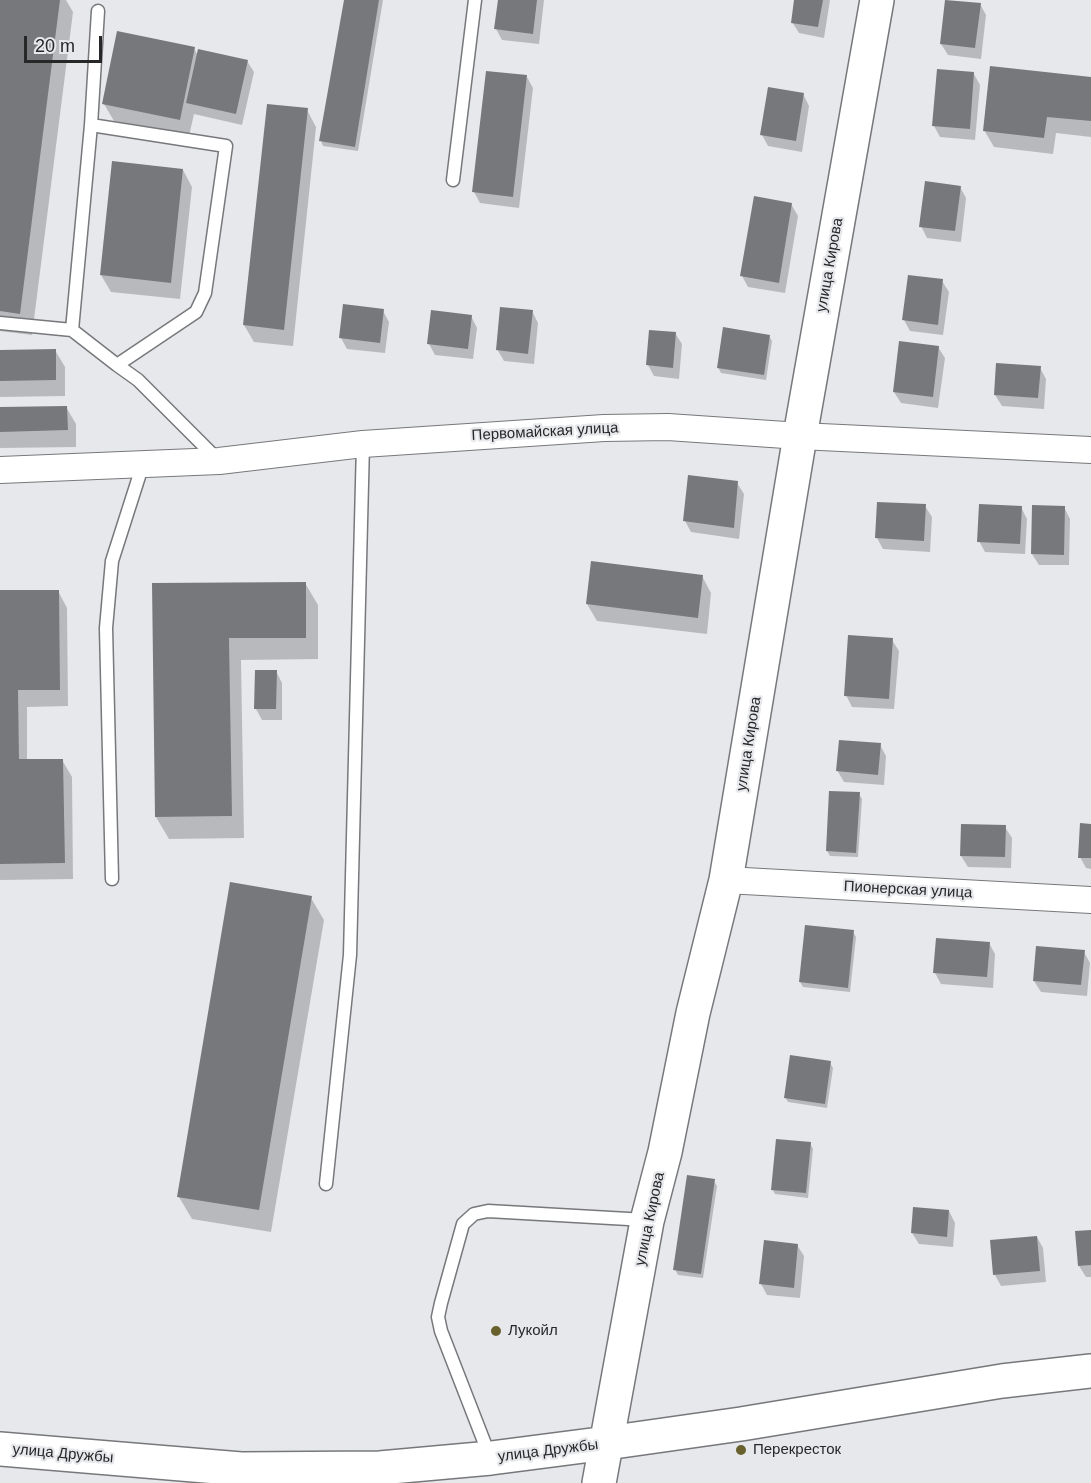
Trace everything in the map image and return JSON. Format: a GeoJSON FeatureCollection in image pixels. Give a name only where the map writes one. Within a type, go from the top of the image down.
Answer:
{"type":"FeatureCollection","features":[{"type":"Feature","properties":{"kind":"street","name":"улица Кирова"},"geometry":{"type":"LineString","coordinates":[[599,1483],[647,1221],[665,1152],[693,1013],[726,880],[800,436],[877,0]]}},
{"type":"Feature","properties":{"kind":"street","name":"Первомайская улица"},"geometry":{"type":"LineString","coordinates":[[0,470],[219,461],[363,444],[636,427],[1091,450]]}},
{"type":"Feature","properties":{"kind":"street","name":"Пионерская улица"},"geometry":{"type":"LineString","coordinates":[[726,880],[1091,900]]}},
{"type":"Feature","properties":{"kind":"street","name":"улица Дружбы"},"geometry":{"type":"LineString","coordinates":[[0,1449],[241,1469],[381,1467],[491,1458],[607,1443],[741,1424],[1002,1381],[1091,1371]]}},
{"type":"Feature","properties":{"kind":"street"},"geometry":{"type":"LineString","coordinates":[[381,1467],[424,1483]]}},
{"type":"Feature","properties":{"kind":"lane"},"geometry":{"type":"LineString","coordinates":[[453,180],[475,0]]}},
{"type":"Feature","properties":{"kind":"lane"},"geometry":{"type":"LineString","coordinates":[[72,330],[91,125],[98,12]]}},
{"type":"Feature","properties":{"kind":"lane"},"geometry":{"type":"LineString","coordinates":[[91,125],[226,146],[205,293],[196,312],[117,365]]}},
{"type":"Feature","properties":{"kind":"lane"},"geometry":{"type":"LineString","coordinates":[[0,323],[72,330],[138,380],[219,461]]}},
{"type":"Feature","properties":{"kind":"lane"},"geometry":{"type":"LineString","coordinates":[[326,1184],[350,955],[363,444]]}},
{"type":"Feature","properties":{"kind":"lane"},"geometry":{"type":"LineString","coordinates":[[112,879],[105,628],[112,561],[142,464]]}},
{"type":"Feature","properties":{"kind":"lane"},"geometry":{"type":"LineString","coordinates":[[491,1458],[441,1331],[438,1317],[464,1224],[474,1214],[488,1211],[647,1221]]}},
{"type":"Feature","properties":{"kind":"building"},"geometry":{"type":"Polygon","coordinates":[[[0,0],[60,0],[20,314],[0,311],[0,0]]]}},
{"type":"Feature","properties":{"kind":"building"},"geometry":{"type":"Polygon","coordinates":[[[344,0],[379,0],[355,147],[319,141],[344,0]]]}},
{"type":"Feature","properties":{"kind":"building"},"geometry":{"type":"Polygon","coordinates":[[[498,0],[537,0],[533,34],[494,29],[498,0]]]}},
{"type":"Feature","properties":{"kind":"building"},"geometry":{"type":"Polygon","coordinates":[[[794,0],[823,0],[818,27],[791,23],[794,0]]]}},
{"type":"Feature","properties":{"kind":"building"},"geometry":{"type":"Polygon","coordinates":[[[945,0],[981,3],[975,48],[940,44],[945,0]]]}},
{"type":"Feature","properties":{"kind":"building"},"geometry":{"type":"Polygon","coordinates":[[[117,31],[195,47],[180,120],[102,104],[117,31]]]}},
{"type":"Feature","properties":{"kind":"building"},"geometry":{"type":"Polygon","coordinates":[[[198,49],[248,60],[236,114],[186,103],[198,49]]]}},
{"type":"Feature","properties":{"kind":"building"},"geometry":{"type":"Polygon","coordinates":[[[990,66],[1091,77],[1091,121],[1047,117],[1044,138],[983,131],[990,66]]]}},
{"type":"Feature","properties":{"kind":"building"},"geometry":{"type":"Polygon","coordinates":[[[937,69],[974,72],[970,129],[932,126],[937,69]]]}},
{"type":"Feature","properties":{"kind":"building"},"geometry":{"type":"Polygon","coordinates":[[[486,71],[527,75],[513,197],[472,192],[486,71]]]}},
{"type":"Feature","properties":{"kind":"building"},"geometry":{"type":"Polygon","coordinates":[[[768,87],[804,93],[796,141],[760,135],[768,87]]]}},
{"type":"Feature","properties":{"kind":"building"},"geometry":{"type":"Polygon","coordinates":[[[267,104],[308,108],[284,330],[243,325],[267,104]]]}},
{"type":"Feature","properties":{"kind":"building"},"geometry":{"type":"Polygon","coordinates":[[[112,161],[183,169],[171,283],[100,275],[112,161]]]}},
{"type":"Feature","properties":{"kind":"building"},"geometry":{"type":"Polygon","coordinates":[[[925,181],[961,186],[955,231],[919,227],[925,181]]]}},
{"type":"Feature","properties":{"kind":"building"},"geometry":{"type":"Polygon","coordinates":[[[754,196],[792,203],[779,283],[740,276],[754,196]]]}},
{"type":"Feature","properties":{"kind":"building"},"geometry":{"type":"Polygon","coordinates":[[[908,275],[943,279],[938,325],[902,320],[908,275]]]}},
{"type":"Feature","properties":{"kind":"building"},"geometry":{"type":"Polygon","coordinates":[[[343,304],[384,309],[380,343],[339,338],[343,304]]]}},
{"type":"Feature","properties":{"kind":"building"},"geometry":{"type":"Polygon","coordinates":[[[500,307],[533,310],[528,354],[496,350],[500,307]]]}},
{"type":"Feature","properties":{"kind":"building"},"geometry":{"type":"Polygon","coordinates":[[[431,310],[472,315],[468,349],[427,344],[431,310]]]}},
{"type":"Feature","properties":{"kind":"building"},"geometry":{"type":"Polygon","coordinates":[[[723,327],[770,335],[764,375],[717,368],[723,327]]]}},
{"type":"Feature","properties":{"kind":"building"},"geometry":{"type":"Polygon","coordinates":[[[649,330],[676,332],[673,368],[646,365],[649,330]]]}},
{"type":"Feature","properties":{"kind":"building"},"geometry":{"type":"Polygon","coordinates":[[[899,341],[939,346],[933,397],[893,392],[899,341]]]}},
{"type":"Feature","properties":{"kind":"building"},"geometry":{"type":"Polygon","coordinates":[[[56,349],[56,380],[0,381],[0,350],[56,349]]]}},
{"type":"Feature","properties":{"kind":"building"},"geometry":{"type":"Polygon","coordinates":[[[996,363],[1041,366],[1038,398],[994,395],[996,363]]]}},
{"type":"Feature","properties":{"kind":"building"},"geometry":{"type":"Polygon","coordinates":[[[67,406],[68,430],[0,432],[0,407],[67,406]]]}},
{"type":"Feature","properties":{"kind":"building"},"geometry":{"type":"Polygon","coordinates":[[[688,475],[738,481],[734,528],[683,521],[688,475]]]}},
{"type":"Feature","properties":{"kind":"building"},"geometry":{"type":"Polygon","coordinates":[[[877,502],[926,504],[924,541],[875,538],[877,502]]]}},
{"type":"Feature","properties":{"kind":"building"},"geometry":{"type":"Polygon","coordinates":[[[979,504],[1022,506],[1020,544],[977,542],[979,504]]]}},
{"type":"Feature","properties":{"kind":"building"},"geometry":{"type":"Polygon","coordinates":[[[1032,505],[1065,506],[1064,555],[1031,554],[1032,505]]]}},
{"type":"Feature","properties":{"kind":"building"},"geometry":{"type":"Polygon","coordinates":[[[591,561],[703,575],[698,618],[586,604],[591,561]]]}},
{"type":"Feature","properties":{"kind":"building"},"geometry":{"type":"Polygon","coordinates":[[[306,582],[306,638],[229,638],[232,816],[155,817],[152,583],[306,582]]]}},
{"type":"Feature","properties":{"kind":"building"},"geometry":{"type":"Polygon","coordinates":[[[0,590],[59,590],[60,690],[18,690],[19,759],[63,759],[65,863],[0,864],[0,590]]]}},
{"type":"Feature","properties":{"kind":"building"},"geometry":{"type":"Polygon","coordinates":[[[848,635],[893,638],[889,699],[844,696],[848,635]]]}},
{"type":"Feature","properties":{"kind":"building"},"geometry":{"type":"Polygon","coordinates":[[[255,670],[277,670],[276,709],[254,709],[255,670]]]}},
{"type":"Feature","properties":{"kind":"building"},"geometry":{"type":"Polygon","coordinates":[[[839,740],[881,743],[878,775],[836,771],[839,740]]]}},
{"type":"Feature","properties":{"kind":"building"},"geometry":{"type":"Polygon","coordinates":[[[829,791],[860,792],[856,853],[826,851],[829,791]]]}},
{"type":"Feature","properties":{"kind":"building"},"geometry":{"type":"Polygon","coordinates":[[[1080,823],[1091,824],[1091,858],[1078,858],[1080,823]]]}},
{"type":"Feature","properties":{"kind":"building"},"geometry":{"type":"Polygon","coordinates":[[[961,824],[1006,825],[1005,857],[960,856],[961,824]]]}},
{"type":"Feature","properties":{"kind":"building"},"geometry":{"type":"Polygon","coordinates":[[[230,882],[312,896],[259,1210],[177,1197],[230,882]]]}},
{"type":"Feature","properties":{"kind":"building"},"geometry":{"type":"Polygon","coordinates":[[[805,925],[854,930],[848,988],[799,982],[805,925]]]}},
{"type":"Feature","properties":{"kind":"building"},"geometry":{"type":"Polygon","coordinates":[[[936,938],[990,942],[987,977],[933,973],[936,938]]]}},
{"type":"Feature","properties":{"kind":"building"},"geometry":{"type":"Polygon","coordinates":[[[1036,946],[1085,950],[1081,985],[1033,981],[1036,946]]]}},
{"type":"Feature","properties":{"kind":"building"},"geometry":{"type":"Polygon","coordinates":[[[790,1055],[831,1061],[825,1104],[784,1098],[790,1055]]]}},
{"type":"Feature","properties":{"kind":"building"},"geometry":{"type":"Polygon","coordinates":[[[776,1139],[811,1142],[806,1193],[771,1190],[776,1139]]]}},
{"type":"Feature","properties":{"kind":"building"},"geometry":{"type":"Polygon","coordinates":[[[687,1175],[715,1179],[701,1274],[673,1270],[687,1175]]]}},
{"type":"Feature","properties":{"kind":"building"},"geometry":{"type":"Polygon","coordinates":[[[913,1207],[949,1210],[947,1237],[911,1233],[913,1207]]]}},
{"type":"Feature","properties":{"kind":"building"},"geometry":{"type":"Polygon","coordinates":[[[1091,1230],[1091,1265],[1078,1266],[1075,1231],[1091,1230]]]}},
{"type":"Feature","properties":{"kind":"building"},"geometry":{"type":"Polygon","coordinates":[[[1037,1236],[1040,1271],[993,1275],[990,1240],[1037,1236]]]}},
{"type":"Feature","properties":{"kind":"building"},"geometry":{"type":"Polygon","coordinates":[[[764,1240],[798,1244],[794,1288],[759,1284],[764,1240]]]}},
{"type":"Feature","properties":{"kind":"place","name":"Лукойл"},"geometry":{"type":"Point","coordinates":[496,1331]}},
{"type":"Feature","properties":{"kind":"place","name":"Перекресток"},"geometry":{"type":"Point","coordinates":[741,1450]}}]}
